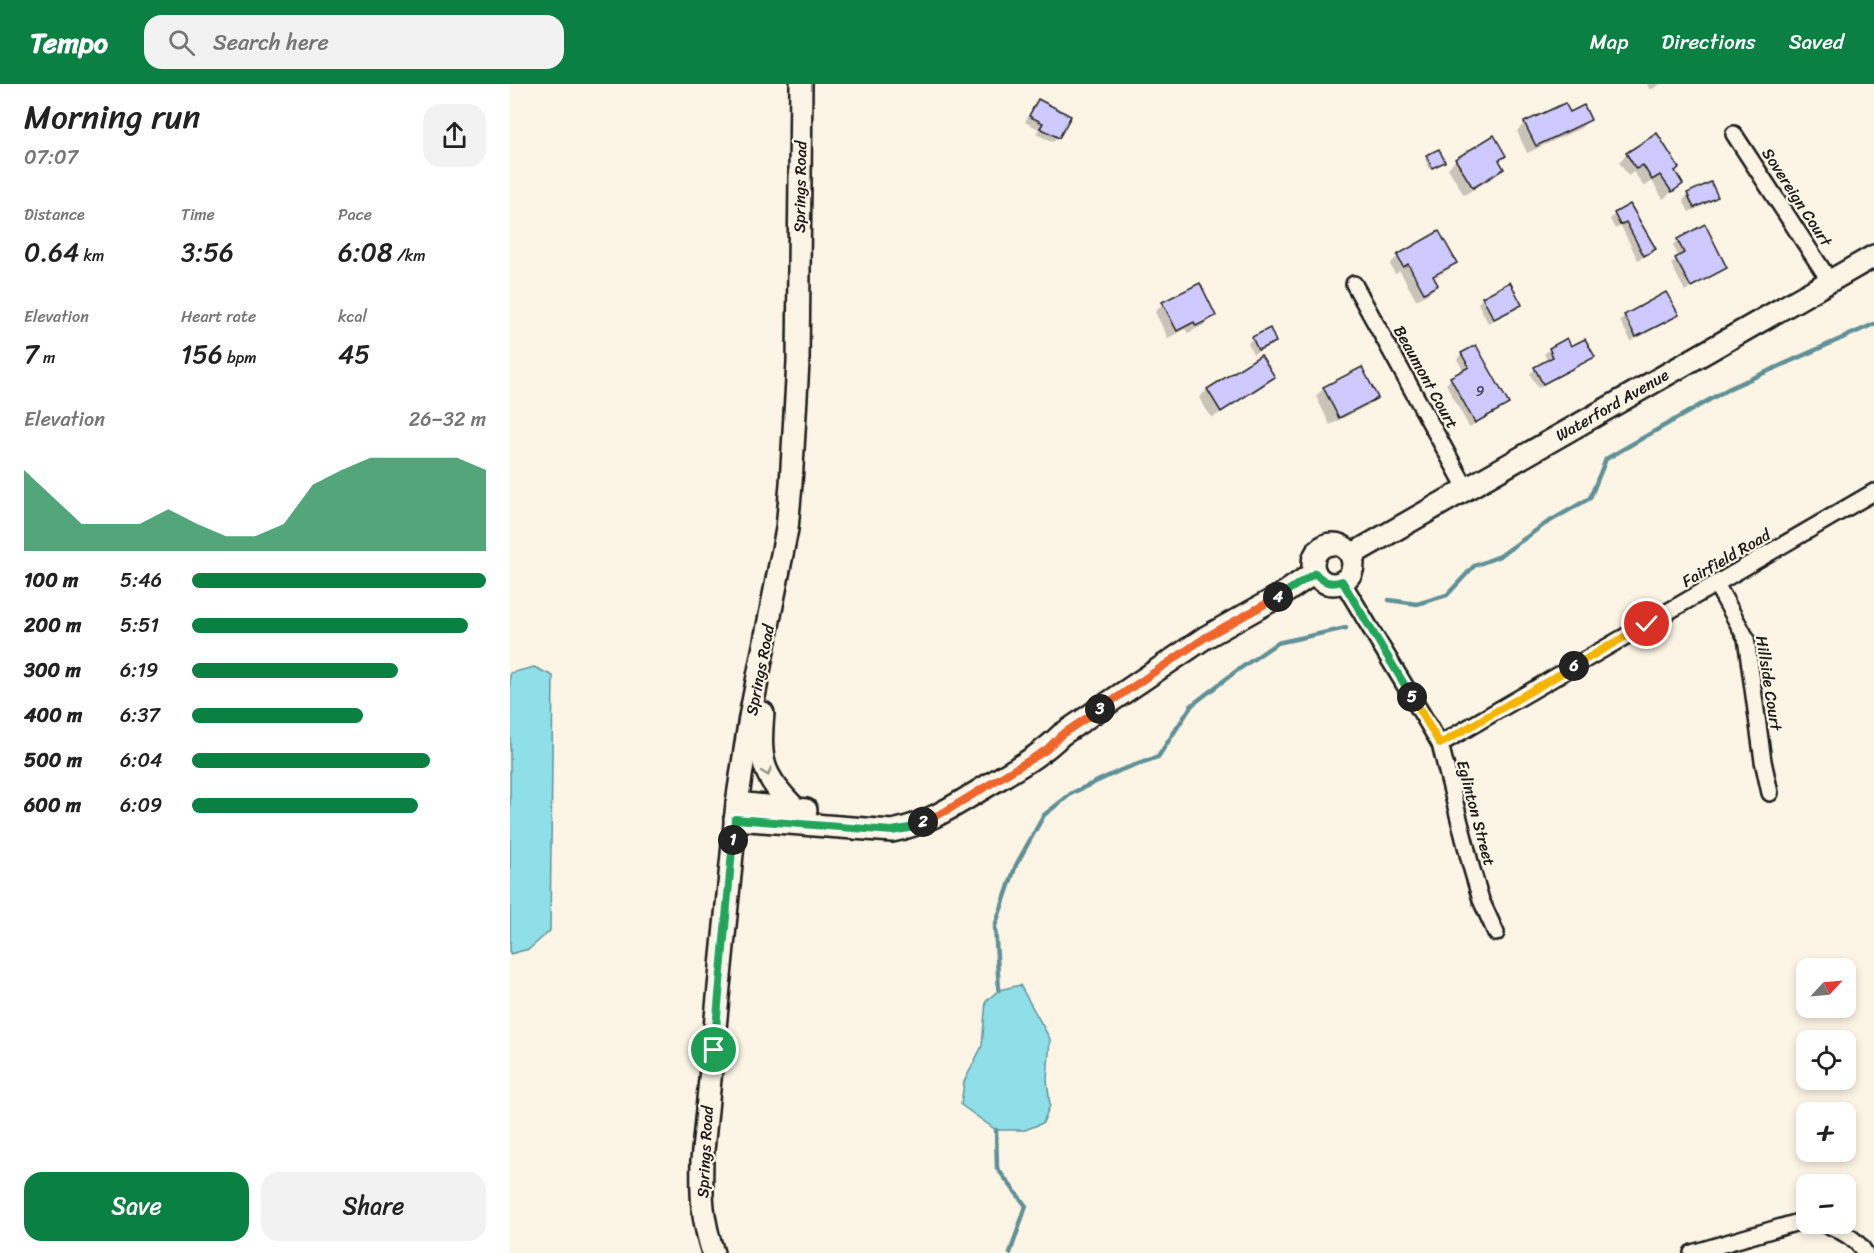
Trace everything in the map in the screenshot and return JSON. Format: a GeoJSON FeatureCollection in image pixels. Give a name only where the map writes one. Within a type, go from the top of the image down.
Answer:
{"type":"FeatureCollection","features":[{"type":"Feature","properties":{"kind":"street","name":"Springs Road"},"geometry":{"type":"LineString","coordinates":[[713,1253],[705,1226],[701,1196],[702,1161],[736,811],[750,717],[787,529],[791,488],[798,362],[801,84]]}},
{"type":"Feature","properties":{"kind":"street","name":"Sovereign Court"},"geometry":{"type":"LineString","coordinates":[[1734,134],[1829,280]]}},
{"type":"Feature","properties":{"kind":"street","name":"Waterford Avenue"},"geometry":{"type":"LineString","coordinates":[[1351,555],[1874,256]]}},
{"type":"Feature","properties":{"kind":"street","name":"Beaumont Court"},"geometry":{"type":"LineString","coordinates":[[1354,284],[1466,488]]}},
{"type":"Feature","properties":{"kind":"street"},"geometry":{"type":"LineString","coordinates":[[791,488],[797,515],[766,682],[761,737],[762,755],[771,782],[796,809]]}},
{"type":"Feature","properties":{"kind":"street","name":"Fairfield Road"},"geometry":{"type":"LineString","coordinates":[[1440,744],[1874,492]]}},
{"type":"Feature","properties":{"kind":"street"},"geometry":{"type":"LineString","coordinates":[[1340,545],[1351,555],[1352,570],[1342,581],[1335,584],[1327,583],[1315,573],[1314,557],[1324,546],[1340,545]]}},
{"type":"Feature","properties":{"kind":"street"},"geometry":{"type":"LineString","coordinates":[[736,811],[892,831],[909,828],[946,811],[1046,750],[1061,735],[1206,637],[1283,594],[1315,573]]}},
{"type":"Feature","properties":{"kind":"street","name":"Eglinton Street"},"geometry":{"type":"LineString","coordinates":[[1342,581],[1440,744],[1481,900],[1496,933]]}},
{"type":"Feature","properties":{"kind":"street","name":"Hillside Court"},"geometry":{"type":"LineString","coordinates":[[1716,584],[1746,638],[1763,761],[1770,793]]}},
{"type":"Feature","properties":{"kind":"street"},"geometry":{"type":"LineString","coordinates":[[736,811],[796,809],[888,818],[908,816],[934,803],[1039,740],[1061,735]]}},
{"type":"Feature","properties":{"kind":"street"},"geometry":{"type":"LineString","coordinates":[[1692,1253],[1796,1223]]}},
{"type":"Feature","properties":{"kind":"street"},"geometry":{"type":"LineString","coordinates":[[1845,1234],[1862,1246],[1865,1253]]}},
{"type":"Feature","properties":{"kind":"water"},"geometry":{"type":"Polygon","coordinates":[[[534,667],[553,676],[550,931],[529,949],[510,954],[510,673],[534,667]]]}},
{"type":"Feature","properties":{"kind":"water"},"geometry":{"type":"Polygon","coordinates":[[[1020,985],[1050,1039],[1047,1080],[1050,1105],[1043,1123],[1025,1130],[996,1130],[961,1105],[964,1082],[982,1046],[986,1001],[999,990],[1020,985]]]}},
{"type":"Feature","properties":{"kind":"building"},"geometry":{"type":"Polygon","coordinates":[[[1038,99],[1071,116],[1059,138],[1040,128],[1043,123],[1029,116],[1038,99]]]}},
{"type":"Feature","properties":{"kind":"building"},"geometry":{"type":"Polygon","coordinates":[[[1565,103],[1570,112],[1584,105],[1591,120],[1536,146],[1524,122],[1565,103]]]}},
{"type":"Feature","properties":{"kind":"building"},"geometry":{"type":"Polygon","coordinates":[[[1657,133],[1679,168],[1675,171],[1683,184],[1672,192],[1660,175],[1652,180],[1643,165],[1636,169],[1626,153],[1657,133]]]}},
{"type":"Feature","properties":{"kind":"building"},"geometry":{"type":"Polygon","coordinates":[[[1494,135],[1506,156],[1499,160],[1504,169],[1473,188],[1455,159],[1494,135]]]}},
{"type":"Feature","properties":{"kind":"building"},"geometry":{"type":"Polygon","coordinates":[[[1439,149],[1445,162],[1432,168],[1426,155],[1439,149]]]}},
{"type":"Feature","properties":{"kind":"building"},"geometry":{"type":"Polygon","coordinates":[[[1711,182],[1718,197],[1694,208],[1687,193],[1711,182]]]}},
{"type":"Feature","properties":{"kind":"building"},"geometry":{"type":"Polygon","coordinates":[[[1630,204],[1656,249],[1644,256],[1626,222],[1620,225],[1614,213],[1630,204]]]}},
{"type":"Feature","properties":{"kind":"building"},"geometry":{"type":"Polygon","coordinates":[[[1705,224],[1727,268],[1691,287],[1675,258],[1684,253],[1677,239],[1705,224]]]}},
{"type":"Feature","properties":{"kind":"building"},"geometry":{"type":"Polygon","coordinates":[[[1439,231],[1457,263],[1433,276],[1438,285],[1424,293],[1408,264],[1403,267],[1397,255],[1439,231]]]}},
{"type":"Feature","properties":{"kind":"building"},"geometry":{"type":"Polygon","coordinates":[[[1510,282],[1522,305],[1494,319],[1482,297],[1510,282]]]}},
{"type":"Feature","properties":{"kind":"building"},"geometry":{"type":"Polygon","coordinates":[[[1200,283],[1216,316],[1196,326],[1194,322],[1177,331],[1162,302],[1200,283]]]}},
{"type":"Feature","properties":{"kind":"building"},"geometry":{"type":"Polygon","coordinates":[[[1666,292],[1679,315],[1636,337],[1624,315],[1666,292]]]}},
{"type":"Feature","properties":{"kind":"building"},"geometry":{"type":"Polygon","coordinates":[[[1270,328],[1276,342],[1258,350],[1252,337],[1270,328]]]}},
{"type":"Feature","properties":{"kind":"building"},"geometry":{"type":"Polygon","coordinates":[[[1567,338],[1571,346],[1585,339],[1595,357],[1543,384],[1534,367],[1553,357],[1549,348],[1567,338]]]}},
{"type":"Feature","properties":{"kind":"building"},"geometry":{"type":"Polygon","coordinates":[[[1476,345],[1509,404],[1475,423],[1450,377],[1469,367],[1461,353],[1476,345]]]}},
{"type":"Feature","properties":{"kind":"building"},"geometry":{"type":"Polygon","coordinates":[[[1261,355],[1275,377],[1221,412],[1207,389],[1261,355]]]}},
{"type":"Feature","properties":{"kind":"building"},"geometry":{"type":"Polygon","coordinates":[[[1362,367],[1378,398],[1339,418],[1323,387],[1362,367]]]}},
{"type":"Feature","properties":{"kind":"waterway"},"geometry":{"type":"LineString","coordinates":[[1389,600],[1417,604],[1447,595],[1474,566],[1500,556],[1545,524],[1590,498],[1606,459],[1730,388],[1874,324]]}},
{"type":"Feature","properties":{"kind":"waterway"},"geometry":{"type":"LineString","coordinates":[[999,990],[995,926],[1016,865],[1044,815],[1072,793],[1121,770],[1158,757],[1192,705],[1277,643],[1346,628]]}},
{"type":"Feature","properties":{"kind":"waterway"},"geometry":{"type":"LineString","coordinates":[[996,1130],[997,1168],[1026,1206],[1010,1253]]}},
{"type":"Feature","properties":{"kind":"route"},"geometry":{"type":"LineString","coordinates":[[714,1050],[735,819],[892,831],[924,822],[1046,750],[1061,735],[1206,637],[1283,594],[1315,573],[1327,583],[1335,584],[1342,581],[1440,744],[1647,624]]}}]}
